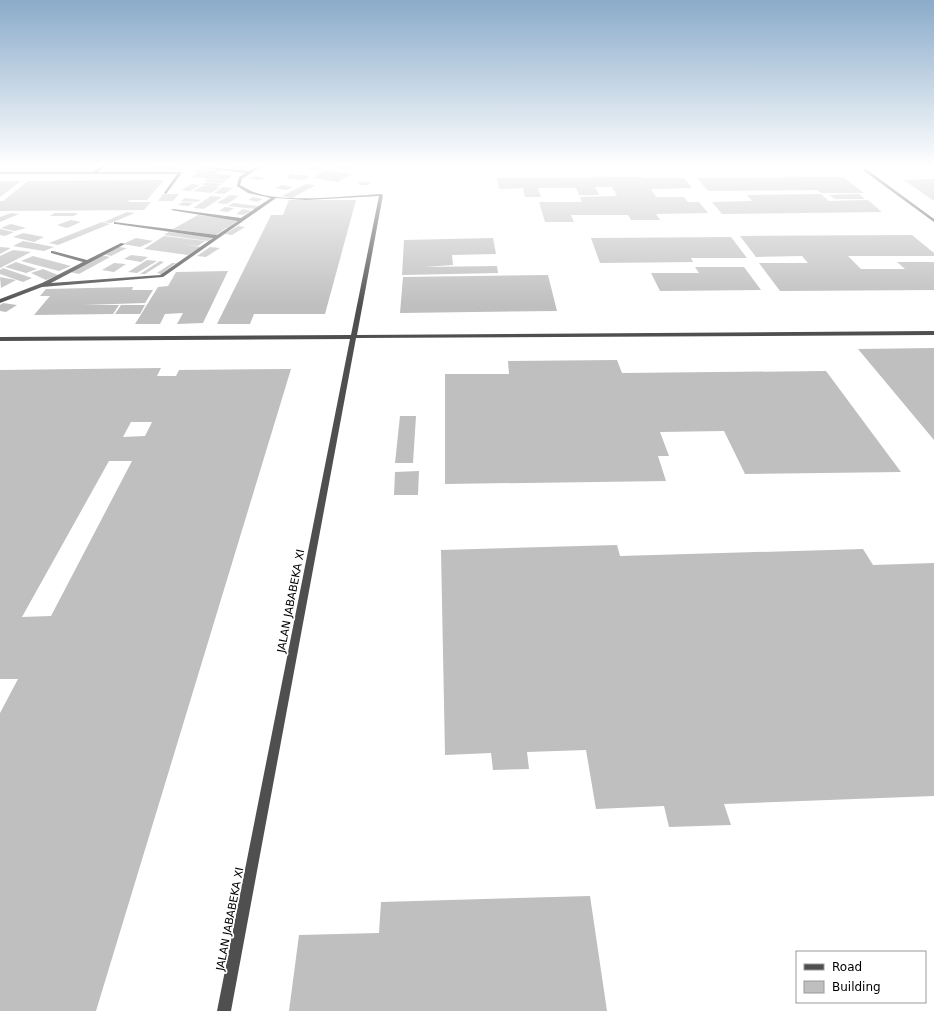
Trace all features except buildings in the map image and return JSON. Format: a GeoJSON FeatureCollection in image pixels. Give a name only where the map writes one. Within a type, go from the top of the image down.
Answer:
{"type":"FeatureCollection","features":[{"type":"Feature","properties":{"kind":"street"},"geometry":{"type":"LineString","coordinates":[[188,212],[243,220]]}},
{"type":"Feature","properties":{"kind":"street"},"geometry":{"type":"LineString","coordinates":[[41,286],[158,277],[254,212]]}},
{"type":"Feature","properties":{"kind":"street","name":"JALAN JABABEKA XI"},"geometry":{"type":"LineString","coordinates":[[224,1011],[378,212]]}},
{"type":"Feature","properties":{"kind":"street"},"geometry":{"type":"LineString","coordinates":[[922,212],[934,221]]}},
{"type":"Feature","properties":{"kind":"street"},"geometry":{"type":"LineString","coordinates":[[116,223],[219,237]]}},
{"type":"Feature","properties":{"kind":"street"},"geometry":{"type":"LineString","coordinates":[[0,301],[41,286],[123,244]]}},
{"type":"Feature","properties":{"kind":"street"},"geometry":{"type":"LineString","coordinates":[[53,252],[87,262]]}},
{"type":"Feature","properties":{"kind":"street"},"geometry":{"type":"LineString","coordinates":[[0,339],[934,333]]}}]}
